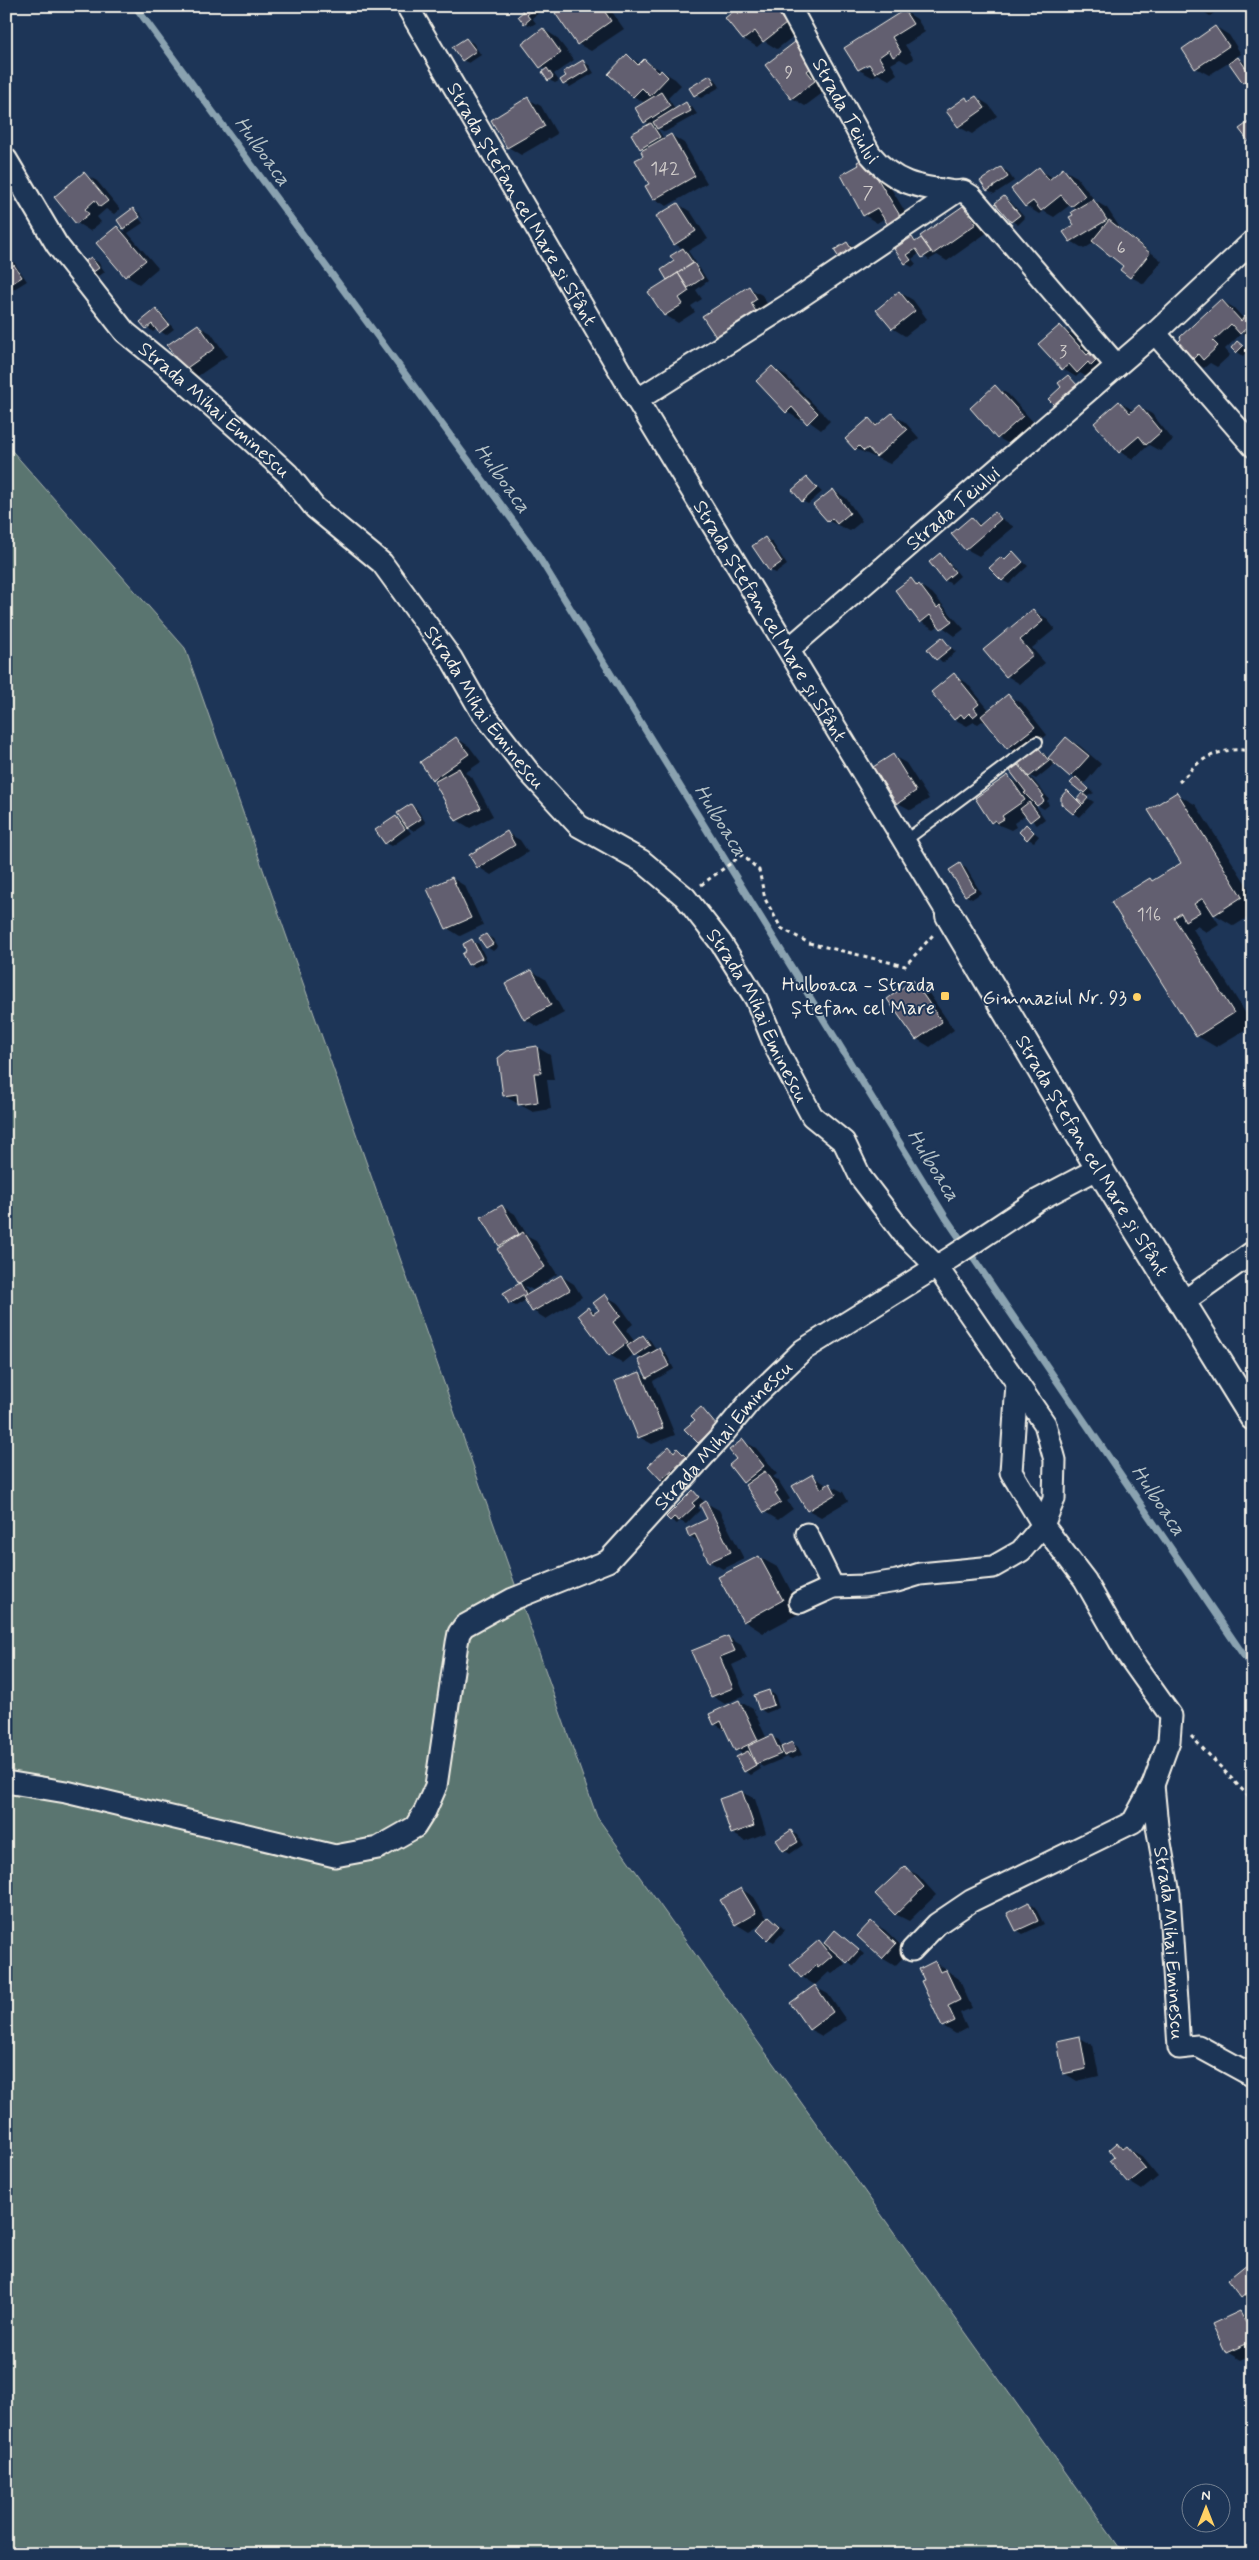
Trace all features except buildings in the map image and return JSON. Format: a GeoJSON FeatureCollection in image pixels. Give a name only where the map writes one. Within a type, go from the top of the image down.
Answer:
{"type":"FeatureCollection","features":[{"type":"Feature","properties":{"kind":"street","name":"Strada Ștefan cel Mare și Sfânt"},"geometry":{"type":"LineString","coordinates":[[407,6],[637,400],[906,840],[1099,1168],[1253,1417]]}},
{"type":"Feature","properties":{"kind":"street","name":"Strada Teiului"},"geometry":{"type":"LineString","coordinates":[[789,6],[870,154],[882,169],[899,181],[922,187],[956,192],[963,191],[971,196],[1117,366]]}},
{"type":"Feature","properties":{"kind":"street","name":"Strada Mihai Eminescu"},"geometry":{"type":"LineString","coordinates":[[6,159],[57,245],[125,332],[168,367],[288,474],[315,508],[382,563],[451,658],[480,709],[529,772],[579,826],[642,861],[685,897],[721,943],[756,999],[777,1050],[812,1116],[844,1142],[862,1178],[903,1233],[944,1262],[1017,1383],[1045,1424],[1055,1460],[1054,1498],[1043,1525],[1021,1551],[992,1567],[920,1574],[897,1582],[833,1587],[800,1602]]}},
{"type":"Feature","properties":{"kind":"street"},"geometry":{"type":"LineString","coordinates":[[637,400],[788,305],[956,192]]}},
{"type":"Feature","properties":{"kind":"street","name":"Strada Teiului"},"geometry":{"type":"LineString","coordinates":[[789,649],[1155,333],[1253,241]]}},
{"type":"Feature","properties":{"kind":"street"},"geometry":{"type":"LineString","coordinates":[[1155,333],[1253,446]]}},
{"type":"Feature","properties":{"kind":"street","name":"Strada Mihai Eminescu"},"geometry":{"type":"LineString","coordinates":[[6,1782],[66,1792],[335,1856],[378,1848],[415,1827],[426,1812],[436,1786],[459,1633],[464,1626],[513,1599],[608,1561],[668,1497],[751,1400],[803,1350],[944,1262],[1038,1200],[1099,1168]]}},
{"type":"Feature","properties":{"kind":"street"},"geometry":{"type":"LineString","coordinates":[[1183,1302],[1253,1252]]}},
{"type":"Feature","properties":{"kind":"street"},"geometry":{"type":"LineString","coordinates":[[1017,1383],[1012,1472],[1043,1525],[1085,1580],[1128,1654],[1171,1716]]}},
{"type":"Feature","properties":{"kind":"street"},"geometry":{"type":"LineString","coordinates":[[807,1534],[833,1587]]}},
{"type":"Feature","properties":{"kind":"street","name":"Strada Mihai Eminescu"},"geometry":{"type":"LineString","coordinates":[[912,1950],[937,1924],[971,1901],[1134,1822],[1153,1785],[1169,1741],[1171,1716]]}},
{"type":"Feature","properties":{"kind":"street","name":"Strada Mihai Eminescu"},"geometry":{"type":"LineString","coordinates":[[1153,1785],[1157,1826],[1169,1894],[1179,2048],[1198,2046],[1253,2076]]}},
{"type":"Feature","properties":{"kind":"lane"},"geometry":{"type":"LineString","coordinates":[[906,840],[1037,742]]}},
{"type":"Feature","properties":{"kind":"path"},"geometry":{"type":"LineString","coordinates":[[1179,782],[1196,764],[1226,750],[1247,750],[1253,752]]}},
{"type":"Feature","properties":{"kind":"path"},"geometry":{"type":"LineString","coordinates":[[716,875],[742,855],[759,870],[766,899],[781,928],[809,944],[905,966],[950,915]]}},
{"type":"Feature","properties":{"kind":"path"},"geometry":{"type":"LineString","coordinates":[[1171,1716],[1253,1801]]}},
{"type":"Feature","properties":{"kind":"green space"},"geometry":{"type":"Polygon","coordinates":[[[6,444],[185,648],[597,1817],[1124,2554],[6,2554],[6,444]]]}},
{"type":"Feature","properties":{"kind":"waterway","name":"Hulboaca"},"geometry":{"type":"LineString","coordinates":[[135,6],[535,551],[946,1218],[1253,1669]]}},
{"type":"Feature","properties":{"kind":"place","name":"Hulboaca - Strada Ștefan cel Mare"},"geometry":{"type":"Point","coordinates":[945,996]}},
{"type":"Feature","properties":{"kind":"place","name":"Gimnaziul Nr. 93"},"geometry":{"type":"Point","coordinates":[1137,997]}}]}
